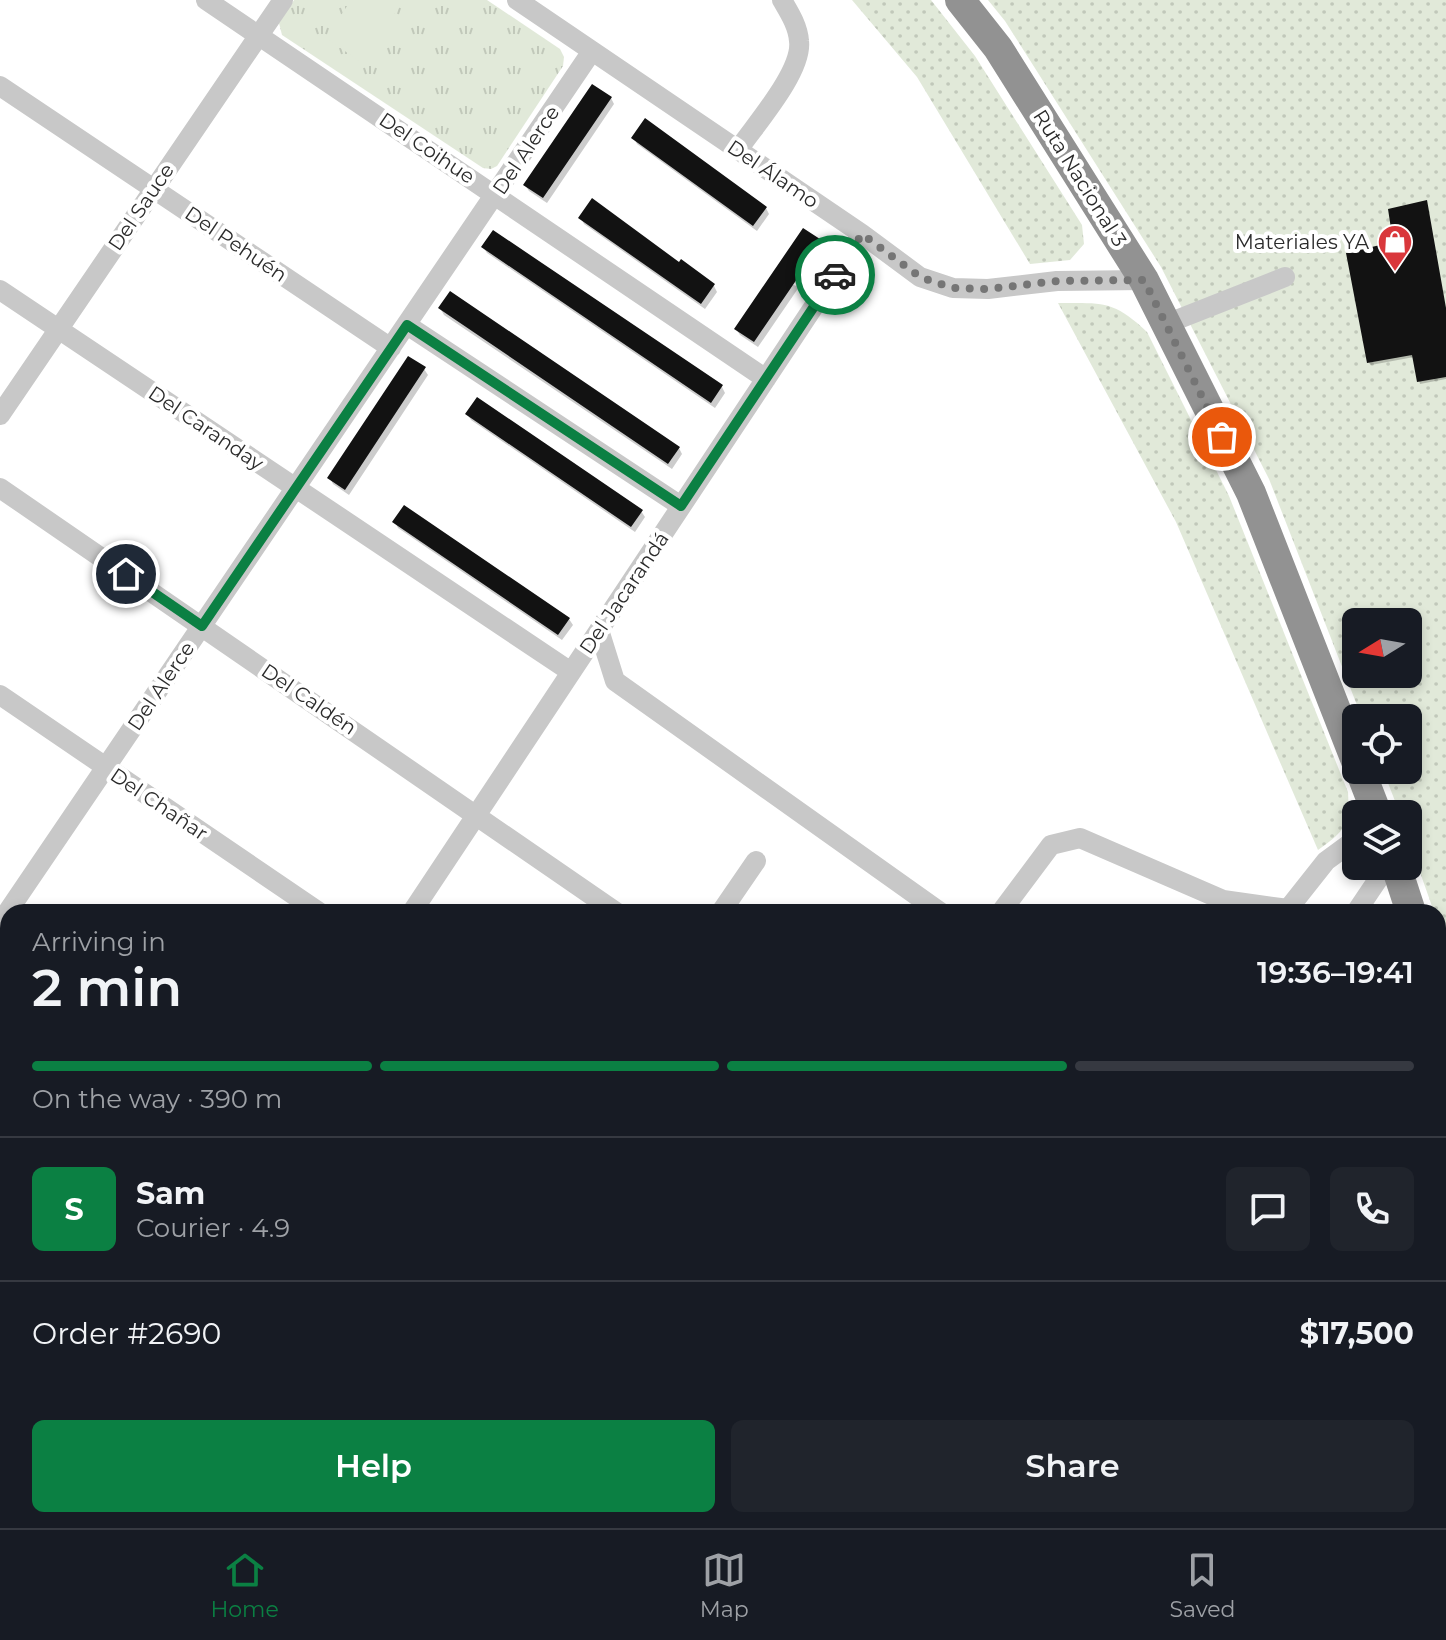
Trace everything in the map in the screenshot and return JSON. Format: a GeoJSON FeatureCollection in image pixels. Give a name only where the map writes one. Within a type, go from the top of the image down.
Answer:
{"type":"FeatureCollection","features":[{"type":"Feature","properties":{"kind":"highway","name":"Ruta Nacional 3"},"geometry":{"type":"LineString","coordinates":[[960,0],[998,48],[1144,280],[1251,493],[1342,725]]}},
{"type":"Feature","properties":{"kind":"highway"},"geometry":{"type":"LineString","coordinates":[[1401,880],[1408,904]]}},
{"type":"Feature","properties":{"kind":"street","name":"Del Coihue"},"geometry":{"type":"LineString","coordinates":[[206,0],[766,379]]}},
{"type":"Feature","properties":{"kind":"street","name":"Del Sauce"},"geometry":{"type":"LineString","coordinates":[[0,415],[283,0]]}},
{"type":"Feature","properties":{"kind":"street","name":"Del Álamo"},"geometry":{"type":"LineString","coordinates":[[517,0],[862,234],[920,277],[953,288],[988,289],[1057,281],[1144,280]]}},
{"type":"Feature","properties":{"kind":"street"},"geometry":{"type":"LineString","coordinates":[[738,150],[793,70],[800,43],[782,0]]}},
{"type":"Feature","properties":{"kind":"street","name":"Del Alerce"},"geometry":{"type":"LineString","coordinates":[[13,904],[592,51]]}},
{"type":"Feature","properties":{"kind":"street","name":"Del Pehuén"},"geometry":{"type":"LineString","coordinates":[[0,86],[391,348]]}},
{"type":"Feature","properties":{"kind":"street","name":"Del Jacarandá"},"geometry":{"type":"LineString","coordinates":[[417,904],[862,234]]}},
{"type":"Feature","properties":{"kind":"street"},"geometry":{"type":"LineString","coordinates":[[1166,324],[1285,277]]}},
{"type":"Feature","properties":{"kind":"street","name":"Del Caranday"},"geometry":{"type":"LineString","coordinates":[[0,290],[571,672]]}},
{"type":"Feature","properties":{"kind":"street"},"geometry":{"type":"LineString","coordinates":[[407,325],[681,506]]}},
{"type":"Feature","properties":{"kind":"street","name":"Del Caldén"},"geometry":{"type":"LineString","coordinates":[[0,488],[605,904]]}},
{"type":"Feature","properties":{"kind":"street"},"geometry":{"type":"LineString","coordinates":[[599,630],[615,681],[929,904]]}},
{"type":"Feature","properties":{"kind":"street","name":"Del Chañar"},"geometry":{"type":"LineString","coordinates":[[0,695],[307,904]]}},
{"type":"Feature","properties":{"kind":"street"},"geometry":{"type":"LineString","coordinates":[[1007,904],[1051,845],[1080,838],[1223,900],[1249,904]]}},
{"type":"Feature","properties":{"kind":"street"},"geometry":{"type":"LineString","coordinates":[[1292,904],[1326,861],[1342,849]]}},
{"type":"Feature","properties":{"kind":"street"},"geometry":{"type":"LineString","coordinates":[[726,904],[756,861]]}},
{"type":"Feature","properties":{"kind":"street"},"geometry":{"type":"LineString","coordinates":[[1361,904],[1378,880]]}},
{"type":"Feature","properties":{"kind":"green space"},"geometry":{"type":"Polygon","coordinates":[[[294,0],[487,0],[560,49],[564,57],[563,66],[497,166],[483,168],[282,35],[279,23],[294,0]]]}},
{"type":"Feature","properties":{"kind":"green space"},"geometry":{"type":"Polygon","coordinates":[[[351,0],[404,0],[362,63],[326,38],[351,0]]]}},
{"type":"Feature","properties":{"kind":"green space"},"geometry":{"type":"Polygon","coordinates":[[[852,0],[931,0],[975,56],[1082,225],[1084,244],[1070,260],[1030,264],[917,77],[852,0]]]}},
{"type":"Feature","properties":{"kind":"green space"},"geometry":{"type":"Polygon","coordinates":[[[988,0],[1446,0],[1446,904],[1431,904],[1422,878],[1422,800],[1395,800],[1388,784],[1422,784],[1422,704],[1357,704],[1350,688],[1422,688],[1422,608],[1342,608],[1342,667],[1269,479],[1161,267],[1005,21],[988,0]]]}},
{"type":"Feature","properties":{"kind":"green space"},"geometry":{"type":"Polygon","coordinates":[[[1058,303],[1107,306],[1125,314],[1147,332],[1229,496],[1342,777],[1342,784],[1348,792],[1348,800],[1342,800],[1342,829],[1318,850],[1176,522],[1058,303]]]}},
{"type":"Feature","properties":{"kind":"building"},"geometry":{"type":"Polygon","coordinates":[[[592,84],[612,97],[543,198],[523,185],[592,84]]]}},
{"type":"Feature","properties":{"kind":"building"},"geometry":{"type":"Polygon","coordinates":[[[645,118],[767,207],[753,226],[631,138],[645,118]]]}},
{"type":"Feature","properties":{"kind":"building"},"geometry":{"type":"Polygon","coordinates":[[[592,198],[679,262],[681,259],[715,284],[701,304],[578,218],[592,198]]]}},
{"type":"Feature","properties":{"kind":"building","name":"Materiales YA"},"geometry":{"type":"Polygon","coordinates":[[[1427,200],[1446,308],[1446,377],[1417,382],[1412,355],[1367,363],[1346,253],[1393,242],[1388,209],[1427,200]]]}},
{"type":"Feature","properties":{"kind":"building"},"geometry":{"type":"Polygon","coordinates":[[[803,228],[823,241],[754,342],[734,329],[803,228]]]}},
{"type":"Feature","properties":{"kind":"building"},"geometry":{"type":"Polygon","coordinates":[[[493,230],[723,385],[711,403],[481,247],[493,230]]]}},
{"type":"Feature","properties":{"kind":"building"},"geometry":{"type":"Polygon","coordinates":[[[450,291],[680,447],[668,464],[438,308],[450,291]]]}},
{"type":"Feature","properties":{"kind":"building"},"geometry":{"type":"Polygon","coordinates":[[[408,356],[426,367],[345,490],[327,478],[408,356]]]}},
{"type":"Feature","properties":{"kind":"building"},"geometry":{"type":"Polygon","coordinates":[[[477,397],[643,510],[631,527],[465,414],[477,397]]]}},
{"type":"Feature","properties":{"kind":"building"},"geometry":{"type":"Polygon","coordinates":[[[404,505],[570,618],[558,635],[392,522],[404,505]]]}},
{"type":"Feature","properties":{"kind":"way so far"},"geometry":{"type":"LineString","coordinates":[[835,275],[862,234],[920,277],[953,288],[988,289],[1057,281],[1144,280],[1222,437]]}},
{"type":"Feature","properties":{"kind":"place","name":"Materiales YA"},"geometry":{"type":"Point","coordinates":[1395,273]}},
{"type":"Feature","properties":{"kind":"route"},"geometry":{"type":"LineString","coordinates":[[126,574],[202,626],[407,325],[681,506],[835,275]]}}]}
